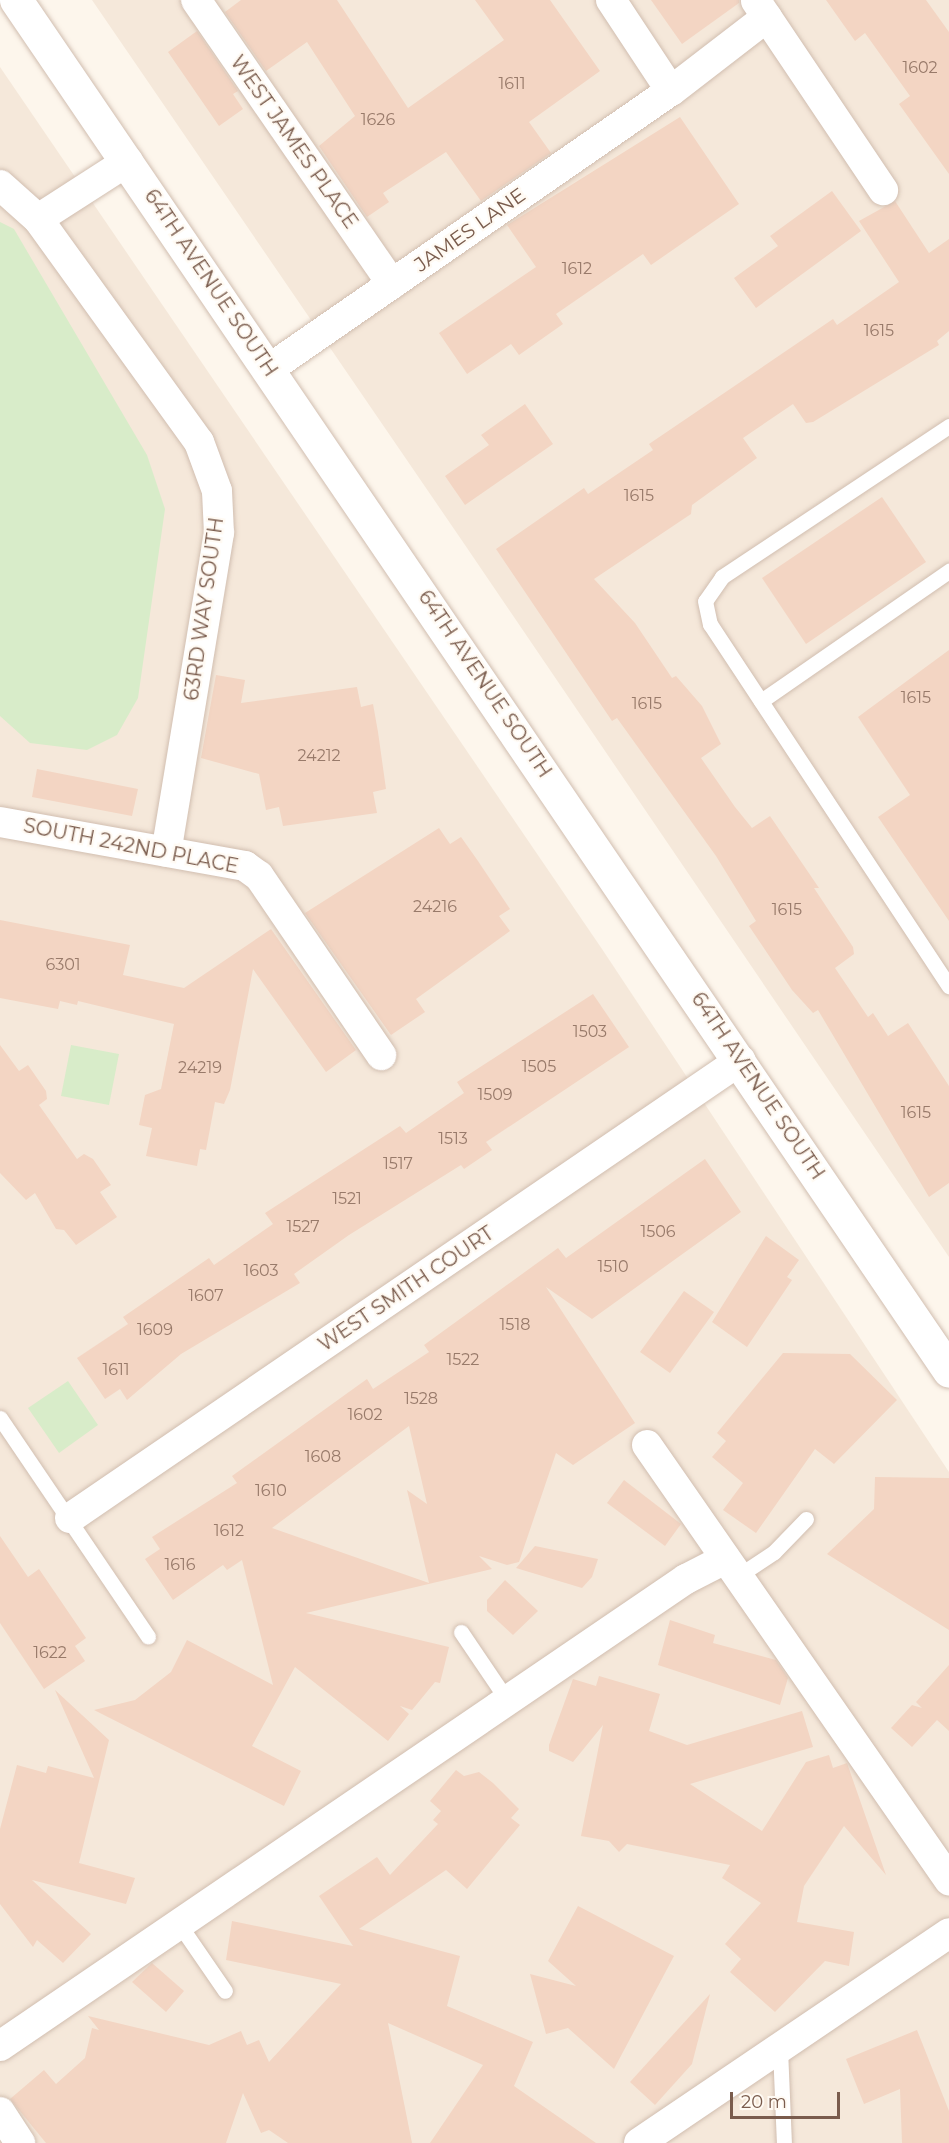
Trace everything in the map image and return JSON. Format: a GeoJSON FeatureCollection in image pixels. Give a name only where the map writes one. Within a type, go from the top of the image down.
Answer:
{"type":"FeatureCollection","features":[{"type":"Feature","properties":{"kind":"street","name":"64TH AVENUE SOUTH"},"geometry":{"type":"LineString","coordinates":[[16,0],[741,1060],[949,1371]]}},
{"type":"Feature","properties":{"kind":"street","name":"WEST JAMES PLACE"},"geometry":{"type":"LineString","coordinates":[[196,0],[392,284]]}},
{"type":"Feature","properties":{"kind":"street"},"geometry":{"type":"LineString","coordinates":[[610,0],[671,91]]}},
{"type":"Feature","properties":{"kind":"street"},"geometry":{"type":"LineString","coordinates":[[761,8],[883,190]]}},
{"type":"Feature","properties":{"kind":"street","name":"JAMES LANE"},"geometry":{"type":"LineString","coordinates":[[270,369],[671,91],[761,8]]}},
{"type":"Feature","properties":{"kind":"street"},"geometry":{"type":"LineString","coordinates":[[38,219],[128,161]]}},
{"type":"Feature","properties":{"kind":"street","name":"63RD WAY SOUTH"},"geometry":{"type":"LineString","coordinates":[[0,185],[38,219],[199,442],[217,491],[219,533],[166,852]]}},
{"type":"Feature","properties":{"kind":"street","name":"SOUTH 242ND PLACE"},"geometry":{"type":"LineString","coordinates":[[0,822],[245,866],[259,876],[381,1055]]}},
{"type":"Feature","properties":{"kind":"street","name":"WEST SMITH COURT"},"geometry":{"type":"LineString","coordinates":[[70,1518],[741,1060]]}},
{"type":"Feature","properties":{"kind":"street"},"geometry":{"type":"LineString","coordinates":[[646,1445],[949,1880]]}},
{"type":"Feature","properties":{"kind":"street"},"geometry":{"type":"LineString","coordinates":[[0,2046],[686,1579],[731,1568]]}},
{"type":"Feature","properties":{"kind":"street"},"geometry":{"type":"LineString","coordinates":[[639,2143],[949,1933]]}},
{"type":"Feature","properties":{"kind":"street"},"geometry":{"type":"LineString","coordinates":[[0,2112],[20,2143]]}},
{"type":"Feature","properties":{"kind":"lane"},"geometry":{"type":"LineString","coordinates":[[949,426],[722,577],[705,601],[710,624],[949,986]]}},
{"type":"Feature","properties":{"kind":"lane"},"geometry":{"type":"LineString","coordinates":[[761,701],[949,571]]}},
{"type":"Feature","properties":{"kind":"lane"},"geometry":{"type":"LineString","coordinates":[[0,1418],[70,1518],[148,1637]]}},
{"type":"Feature","properties":{"kind":"lane"},"geometry":{"type":"LineString","coordinates":[[731,1568],[774,1552],[806,1519]]}},
{"type":"Feature","properties":{"kind":"lane"},"geometry":{"type":"LineString","coordinates":[[461,1632],[507,1700]]}},
{"type":"Feature","properties":{"kind":"lane"},"geometry":{"type":"LineString","coordinates":[[179,1924],[225,1991]]}},
{"type":"Feature","properties":{"kind":"lane"},"geometry":{"type":"LineString","coordinates":[[780,2049],[784,2143]]}},
{"type":"Feature","properties":{"kind":"shaded area"},"geometry":{"type":"Polygon","coordinates":[[[92,0],[949,0],[949,1257],[465,545],[92,0]]]}},
{"type":"Feature","properties":{"kind":"shaded area"},"geometry":{"type":"Polygon","coordinates":[[[0,67],[602,949],[949,1472],[949,2143],[0,2143],[0,67]]]}},
{"type":"Feature","properties":{"kind":"green space"},"geometry":{"type":"Polygon","coordinates":[[[0,222],[14,229],[147,455],[165,509],[138,698],[117,735],[87,750],[30,743],[0,716],[0,222]]]}},
{"type":"Feature","properties":{"kind":"green space"},"geometry":{"type":"Polygon","coordinates":[[[71,1045],[119,1054],[109,1105],[61,1096],[71,1045]]]}},
{"type":"Feature","properties":{"kind":"green space"},"geometry":{"type":"Polygon","coordinates":[[[68,1381],[98,1425],[59,1453],[28,1408],[68,1381]]]}},
{"type":"Feature","properties":{"kind":"building"},"geometry":{"type":"Polygon","coordinates":[[[241,0],[337,0],[408,108],[504,40],[475,0],[550,0],[600,71],[529,122],[551,153],[481,201],[446,152],[383,193],[389,202],[367,217],[319,146],[355,116],[307,42],[266,71],[225,12],[241,0]]]}},
{"type":"Feature","properties":{"kind":"building"},"geometry":{"type":"Polygon","coordinates":[[[651,0],[739,0],[739,3],[682,44],[651,0]]]}},
{"type":"Feature","properties":{"kind":"building"},"geometry":{"type":"Polygon","coordinates":[[[826,0],[926,0],[949,32],[949,174],[899,104],[910,96],[865,33],[855,41],[826,0]]]}},
{"type":"Feature","properties":{"kind":"building"},"geometry":{"type":"Polygon","coordinates":[[[197,31],[238,91],[233,94],[243,109],[219,126],[168,52],[197,31]]]}},
{"type":"Feature","properties":{"kind":"building"},"geometry":{"type":"Polygon","coordinates":[[[680,117],[739,204],[651,265],[643,254],[556,314],[563,324],[519,355],[511,344],[467,374],[439,333],[536,267],[507,225],[680,117]]]}},
{"type":"Feature","properties":{"kind":"building"},"geometry":{"type":"Polygon","coordinates":[[[832,191],[861,231],[756,308],[734,278],[778,246],[770,236],[832,191]]]}},
{"type":"Feature","properties":{"kind":"building"},"geometry":{"type":"Polygon","coordinates":[[[895,201],[929,253],[949,239],[949,331],[937,341],[939,345],[813,422],[806,423],[793,404],[743,438],[757,458],[692,505],[691,514],[594,579],[635,623],[672,678],[676,676],[702,706],[721,744],[701,758],[735,807],[752,828],[770,816],[819,888],[814,888],[853,947],[854,954],[835,968],[868,1017],[873,1013],[888,1036],[908,1023],[949,1086],[949,1183],[929,1197],[818,1010],[813,1013],[792,990],[749,926],[756,921],[716,856],[617,718],[612,721],[496,549],[584,488],[588,494],[653,450],[649,444],[833,319],[837,325],[899,282],[859,221],[895,201]]]}},
{"type":"Feature","properties":{"kind":"building"},"geometry":{"type":"Polygon","coordinates":[[[525,404],[553,444],[465,505],[445,476],[489,445],[481,435],[525,404]]]}},
{"type":"Feature","properties":{"kind":"building"},"geometry":{"type":"Polygon","coordinates":[[[882,497],[926,562],[806,644],[762,578],[882,497]]]}},
{"type":"Feature","properties":{"kind":"building"},"geometry":{"type":"Polygon","coordinates":[[[949,650],[949,921],[878,817],[910,795],[858,717],[949,650]]]}},
{"type":"Feature","properties":{"kind":"building"},"geometry":{"type":"Polygon","coordinates":[[[216,675],[245,680],[241,703],[357,687],[361,707],[373,704],[378,732],[386,789],[373,792],[377,813],[283,826],[279,807],[266,810],[259,774],[201,758],[216,675]]]}},
{"type":"Feature","properties":{"kind":"building"},"geometry":{"type":"Polygon","coordinates":[[[37,769],[138,789],[132,816],[32,797],[37,769]]]}},
{"type":"Feature","properties":{"kind":"building"},"geometry":{"type":"Polygon","coordinates":[[[439,828],[450,844],[461,837],[478,861],[510,909],[499,916],[510,931],[416,999],[425,1012],[391,1035],[305,913],[439,828]]]}},
{"type":"Feature","properties":{"kind":"building"},"geometry":{"type":"Polygon","coordinates":[[[0,920],[130,945],[123,975],[184,988],[271,929],[356,1050],[326,1072],[253,969],[230,1090],[224,1104],[215,1102],[206,1150],[200,1149],[197,1166],[146,1156],[152,1128],[139,1125],[145,1095],[161,1089],[174,1024],[78,1001],[77,1005],[60,1001],[58,1009],[0,998],[0,920]]]}},
{"type":"Feature","properties":{"kind":"building"},"geometry":{"type":"Polygon","coordinates":[[[593,994],[629,1047],[486,1142],[492,1150],[464,1169],[461,1165],[349,1235],[294,1274],[300,1283],[181,1354],[127,1400],[120,1389],[105,1399],[77,1358],[128,1324],[123,1317],[209,1258],[214,1265],[273,1224],[265,1213],[400,1126],[406,1133],[464,1093],[457,1082],[593,994]]]}},
{"type":"Feature","properties":{"kind":"building"},"geometry":{"type":"Polygon","coordinates":[[[0,1045],[19,1071],[28,1065],[46,1091],[47,1099],[39,1105],[77,1159],[84,1154],[93,1159],[111,1185],[100,1192],[117,1217],[76,1245],[64,1230],[56,1229],[35,1193],[26,1200],[0,1173],[0,1045]]]}},
{"type":"Feature","properties":{"kind":"building"},"geometry":{"type":"Polygon","coordinates":[[[705,1159],[741,1212],[592,1319],[546,1287],[635,1423],[573,1465],[556,1453],[519,1562],[507,1565],[479,1556],[492,1569],[306,1613],[449,1647],[440,1683],[435,1682],[412,1710],[400,1706],[409,1714],[388,1741],[295,1667],[252,1746],[301,1771],[284,1806],[94,1710],[135,1700],[171,1672],[187,1640],[273,1685],[242,1560],[227,1570],[223,1565],[173,1600],[145,1559],[160,1549],[152,1537],[237,1483],[232,1476],[367,1379],[373,1389],[429,1352],[424,1345],[558,1248],[566,1258],[705,1159]],[[409,1426],[272,1528],[429,1583],[407,1490],[427,1504],[409,1426]]]}},
{"type":"Feature","properties":{"kind":"building"},"geometry":{"type":"Polygon","coordinates":[[[766,1236],[799,1260],[787,1277],[792,1280],[747,1347],[712,1322],[766,1236]]]}},
{"type":"Feature","properties":{"kind":"building"},"geometry":{"type":"Polygon","coordinates":[[[684,1291],[714,1312],[670,1373],[640,1352],[684,1291]]]}},
{"type":"Feature","properties":{"kind":"building"},"geometry":{"type":"Polygon","coordinates":[[[783,1353],[850,1354],[897,1400],[834,1464],[815,1449],[756,1533],[723,1510],[743,1483],[712,1457],[726,1441],[717,1433],[783,1353]]]}},
{"type":"Feature","properties":{"kind":"building"},"geometry":{"type":"Polygon","coordinates":[[[875,1477],[949,1478],[949,1630],[827,1554],[874,1509],[875,1477]]]}},
{"type":"Feature","properties":{"kind":"building"},"geometry":{"type":"Polygon","coordinates":[[[624,1480],[681,1524],[665,1546],[607,1503],[624,1480]]]}},
{"type":"Feature","properties":{"kind":"building"},"geometry":{"type":"Polygon","coordinates":[[[0,1536],[28,1577],[39,1569],[86,1638],[75,1646],[85,1661],[44,1689],[0,1623],[0,1536]]]}},
{"type":"Feature","properties":{"kind":"building"},"geometry":{"type":"Polygon","coordinates":[[[535,1546],[598,1559],[592,1577],[582,1588],[516,1568],[535,1546]]]}},
{"type":"Feature","properties":{"kind":"building"},"geometry":{"type":"Polygon","coordinates":[[[505,1580],[538,1611],[513,1635],[487,1611],[487,1600],[505,1580]]]}},
{"type":"Feature","properties":{"kind":"building"},"geometry":{"type":"Polygon","coordinates":[[[670,1620],[715,1635],[713,1643],[776,1660],[788,1678],[780,1705],[658,1665],[670,1620]]]}},
{"type":"Feature","properties":{"kind":"building"},"geometry":{"type":"Polygon","coordinates":[[[949,1665],[949,1731],[937,1720],[912,1747],[891,1728],[912,1705],[922,1708],[916,1702],[949,1665]]]}},
{"type":"Feature","properties":{"kind":"building"},"geometry":{"type":"Polygon","coordinates":[[[599,1676],[660,1694],[649,1731],[687,1745],[802,1711],[813,1747],[690,1784],[762,1831],[806,1762],[829,1755],[833,1768],[847,1763],[886,1875],[844,1826],[804,1886],[797,1922],[854,1932],[849,1966],[825,1961],[775,2012],[730,1972],[741,1959],[725,1944],[761,1903],[722,1878],[730,1865],[627,1844],[619,1852],[609,1841],[581,1836],[603,1725],[573,1762],[549,1751],[549,1745],[573,1679],[596,1686],[599,1676]]]}},
{"type":"Feature","properties":{"kind":"building"},"geometry":{"type":"Polygon","coordinates":[[[55,1690],[109,1740],[79,1863],[135,1878],[126,1904],[32,1880],[91,1934],[63,1963],[37,1940],[33,1947],[0,1904],[0,1829],[17,1765],[46,1773],[48,1766],[94,1778],[55,1690]]]}},
{"type":"Feature","properties":{"kind":"building"},"geometry":{"type":"Polygon","coordinates":[[[456,1770],[464,1776],[479,1772],[493,1783],[519,1809],[511,1818],[520,1825],[467,1889],[446,1870],[359,1929],[460,1956],[447,2006],[533,2042],[514,2086],[596,2143],[430,2143],[483,2065],[388,2023],[412,2143],[288,2143],[269,2130],[261,2133],[243,2093],[226,2143],[46,2143],[10,2099],[44,2070],[56,2084],[85,2058],[92,2028],[99,2030],[88,2016],[209,2045],[241,2031],[247,2045],[259,2040],[269,2062],[341,1984],[226,1960],[232,1921],[353,1946],[319,1896],[377,1857],[390,1875],[438,1824],[433,1820],[441,1811],[430,1801],[456,1770]]]}},
{"type":"Feature","properties":{"kind":"building"},"geometry":{"type":"Polygon","coordinates":[[[578,1906],[674,1956],[614,2069],[568,2028],[546,2034],[530,1974],[576,1986],[548,1961],[578,1906]]]}},
{"type":"Feature","properties":{"kind":"building"},"geometry":{"type":"Polygon","coordinates":[[[152,1963],[184,1991],[166,2012],[132,1982],[152,1963]]]}},
{"type":"Feature","properties":{"kind":"building"},"geometry":{"type":"Polygon","coordinates":[[[710,1994],[692,2064],[655,2105],[630,2082],[710,1994]]]}},
{"type":"Feature","properties":{"kind":"building"},"geometry":{"type":"Polygon","coordinates":[[[917,2030],[949,2111],[949,2143],[902,2143],[900,2089],[864,2104],[846,2059],[917,2030]]]}}]}
